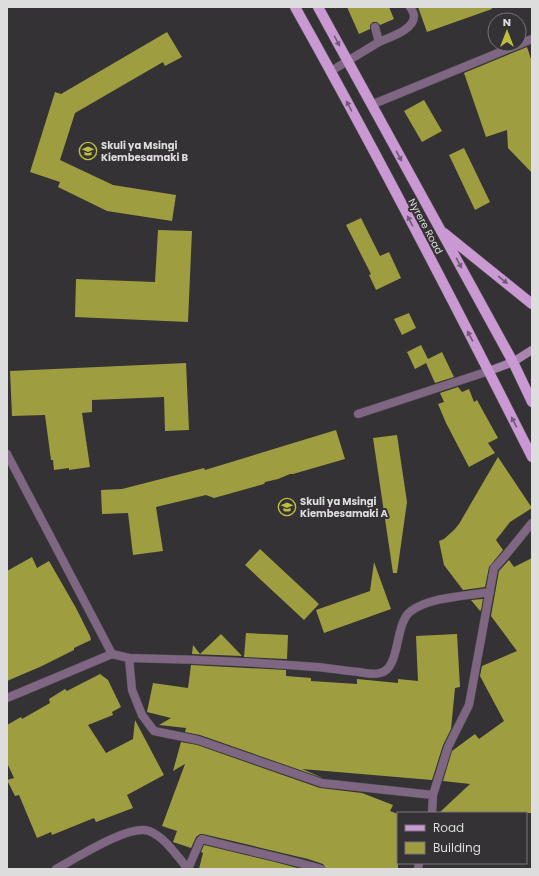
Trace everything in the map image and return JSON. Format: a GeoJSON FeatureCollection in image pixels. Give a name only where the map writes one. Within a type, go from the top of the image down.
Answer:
{"type":"FeatureCollection","features":[{"type":"Feature","properties":{"kind":"main road","name":"Nyrere Road"},"geometry":{"type":"LineString","coordinates":[[295,7],[331,70],[489,371],[532,457]]}},
{"type":"Feature","properties":{"kind":"main road","name":"Nyrere Road"},"geometry":{"type":"LineString","coordinates":[[318,7],[513,362],[532,402]]}},
{"type":"Feature","properties":{"kind":"main road"},"geometry":{"type":"LineString","coordinates":[[440,229],[532,304]]}},
{"type":"Feature","properties":{"kind":"main road"},"geometry":{"type":"LineString","coordinates":[[489,371],[513,362],[532,350]]}},
{"type":"Feature","properties":{"kind":"street"},"geometry":{"type":"LineString","coordinates":[[331,70],[407,28],[412,24],[414,15],[410,7]]}},
{"type":"Feature","properties":{"kind":"street"},"geometry":{"type":"LineString","coordinates":[[375,28],[380,42]]}},
{"type":"Feature","properties":{"kind":"street"},"geometry":{"type":"LineString","coordinates":[[371,105],[532,39]]}},
{"type":"Feature","properties":{"kind":"street"},"geometry":{"type":"LineString","coordinates":[[358,414],[489,371]]}},
{"type":"Feature","properties":{"kind":"street"},"geometry":{"type":"LineString","coordinates":[[7,454],[112,654]]}},
{"type":"Feature","properties":{"kind":"street"},"geometry":{"type":"LineString","coordinates":[[432,812],[433,796],[448,747],[469,705],[494,568],[505,558],[532,523]]}},
{"type":"Feature","properties":{"kind":"street"},"geometry":{"type":"LineString","coordinates":[[7,698],[112,654],[129,658],[191,659],[318,667],[380,674],[386,671],[392,662],[403,618],[410,612],[419,606],[439,600],[490,592]]}},
{"type":"Feature","properties":{"kind":"street"},"geometry":{"type":"LineString","coordinates":[[129,658],[132,690],[142,715],[154,731],[198,740],[322,783],[433,796]]}},
{"type":"Feature","properties":{"kind":"street"},"geometry":{"type":"LineString","coordinates":[[56,869],[103,843],[128,832],[148,831],[168,843],[188,869],[202,839],[225,846],[252,850],[321,869]]}},
{"type":"Feature","properties":{"kind":"building"},"geometry":{"type":"Polygon","coordinates":[[[347,7],[389,7],[394,19],[380,25],[377,22],[373,22],[370,25],[370,29],[359,34],[347,7]]]}},
{"type":"Feature","properties":{"kind":"building"},"geometry":{"type":"Polygon","coordinates":[[[418,7],[491,7],[492,9],[427,32],[418,7]]]}},
{"type":"Feature","properties":{"kind":"building"},"geometry":{"type":"Polygon","coordinates":[[[167,32],[182,57],[165,66],[163,62],[75,113],[60,160],[113,185],[176,195],[172,221],[107,211],[58,187],[60,182],[30,172],[55,92],[61,94],[167,32]]]}},
{"type":"Feature","properties":{"kind":"building"},"geometry":{"type":"Polygon","coordinates":[[[527,47],[532,62],[532,173],[508,148],[507,130],[486,137],[464,73],[515,52],[527,52],[527,47]]]}},
{"type":"Feature","properties":{"kind":"building"},"geometry":{"type":"Polygon","coordinates":[[[424,100],[442,131],[422,142],[404,111],[424,100]]]}},
{"type":"Feature","properties":{"kind":"building"},"geometry":{"type":"Polygon","coordinates":[[[464,148],[490,202],[475,210],[449,155],[464,148]]]}},
{"type":"Feature","properties":{"kind":"building"},"geometry":{"type":"Polygon","coordinates":[[[361,218],[380,256],[389,252],[401,278],[376,290],[369,275],[371,274],[346,225],[361,218]]]}},
{"type":"Feature","properties":{"kind":"building"},"geometry":{"type":"Polygon","coordinates":[[[158,230],[192,231],[188,322],[75,317],[76,279],[155,282],[158,230]]]}},
{"type":"Feature","properties":{"kind":"building"},"geometry":{"type":"Polygon","coordinates":[[[409,313],[416,328],[402,335],[394,319],[409,313]]]}},
{"type":"Feature","properties":{"kind":"building"},"geometry":{"type":"Polygon","coordinates":[[[421,345],[428,359],[442,352],[454,377],[435,383],[426,363],[415,369],[407,352],[421,345]]]}},
{"type":"Feature","properties":{"kind":"building"},"geometry":{"type":"Polygon","coordinates":[[[186,363],[189,430],[165,431],[164,397],[92,400],[92,412],[82,413],[90,467],[69,470],[69,468],[54,470],[53,460],[51,460],[45,415],[12,416],[10,371],[186,363]]]}},
{"type":"Feature","properties":{"kind":"building"},"geometry":{"type":"Polygon","coordinates":[[[458,387],[462,392],[469,389],[474,402],[477,400],[498,438],[488,443],[495,453],[469,467],[446,423],[438,404],[444,402],[440,393],[458,387]]]}},
{"type":"Feature","properties":{"kind":"building"},"geometry":{"type":"Polygon","coordinates":[[[336,430],[345,459],[290,474],[265,482],[264,484],[214,498],[206,495],[156,507],[163,551],[133,555],[128,513],[102,514],[101,490],[122,489],[204,468],[205,470],[336,430]]]}},
{"type":"Feature","properties":{"kind":"building"},"geometry":{"type":"Polygon","coordinates":[[[397,435],[407,502],[397,573],[393,573],[373,438],[397,435]]]}},
{"type":"Feature","properties":{"kind":"building"},"geometry":{"type":"Polygon","coordinates":[[[498,457],[532,508],[510,522],[496,540],[503,550],[489,567],[485,587],[463,590],[444,565],[439,541],[444,539],[459,524],[498,457]]]}},
{"type":"Feature","properties":{"kind":"building"},"geometry":{"type":"Polygon","coordinates":[[[260,549],[319,604],[304,620],[245,565],[260,549]]]}},
{"type":"Feature","properties":{"kind":"building"},"geometry":{"type":"Polygon","coordinates":[[[32,557],[37,568],[49,561],[76,608],[91,640],[42,666],[7,681],[7,571],[32,557]]]}},
{"type":"Feature","properties":{"kind":"building"},"geometry":{"type":"Polygon","coordinates":[[[532,558],[532,813],[440,812],[470,784],[443,781],[452,751],[475,734],[479,739],[504,721],[480,676],[482,666],[517,651],[491,616],[499,571],[509,560],[514,567],[532,558]]]}},
{"type":"Feature","properties":{"kind":"building"},"geometry":{"type":"Polygon","coordinates":[[[374,562],[391,609],[324,633],[316,610],[370,591],[374,562]]]}},
{"type":"Feature","properties":{"kind":"building"},"geometry":{"type":"Polygon","coordinates":[[[483,599],[481,610],[480,611],[471,600],[483,599]]]}},
{"type":"Feature","properties":{"kind":"building"},"geometry":{"type":"Polygon","coordinates":[[[246,633],[288,635],[287,659],[244,657],[246,633]]]}},
{"type":"Feature","properties":{"kind":"building"},"geometry":{"type":"Polygon","coordinates":[[[221,634],[242,656],[192,654],[193,645],[200,654],[221,634]]]}},
{"type":"Feature","properties":{"kind":"building"},"geometry":{"type":"Polygon","coordinates":[[[457,634],[460,687],[455,688],[451,729],[443,745],[432,780],[302,769],[323,778],[200,735],[185,732],[186,728],[159,725],[171,718],[147,712],[153,683],[188,688],[191,665],[286,670],[286,676],[311,678],[311,681],[357,684],[357,679],[398,683],[398,679],[418,681],[416,636],[457,634]]]}},
{"type":"Feature","properties":{"kind":"building"},"geometry":{"type":"Polygon","coordinates":[[[100,674],[108,680],[121,707],[112,712],[113,715],[88,725],[106,753],[133,739],[135,720],[164,775],[127,795],[133,808],[96,822],[94,818],[52,835],[51,832],[37,838],[19,795],[15,796],[7,780],[14,778],[7,763],[7,725],[21,717],[22,719],[50,703],[49,699],[65,689],[67,691],[100,674]]]}},
{"type":"Feature","properties":{"kind":"building"},"geometry":{"type":"Polygon","coordinates":[[[181,742],[197,745],[320,788],[362,793],[393,805],[390,811],[397,814],[398,869],[326,869],[323,864],[308,859],[203,834],[196,837],[191,848],[173,842],[177,831],[162,826],[185,764],[173,771],[181,742]]]}},
{"type":"Feature","properties":{"kind":"building"},"geometry":{"type":"Polygon","coordinates":[[[204,845],[301,869],[199,869],[203,853],[201,852],[204,845]]]}},
{"type":"Feature","properties":{"kind":"place","name":"Skuli ya Msingi Kiembesamaki B"},"geometry":{"type":"Point","coordinates":[88,151]}},
{"type":"Feature","properties":{"kind":"place","name":"Skuli ya Msingi Kiembesamaki A"},"geometry":{"type":"Point","coordinates":[287,507]}}]}
